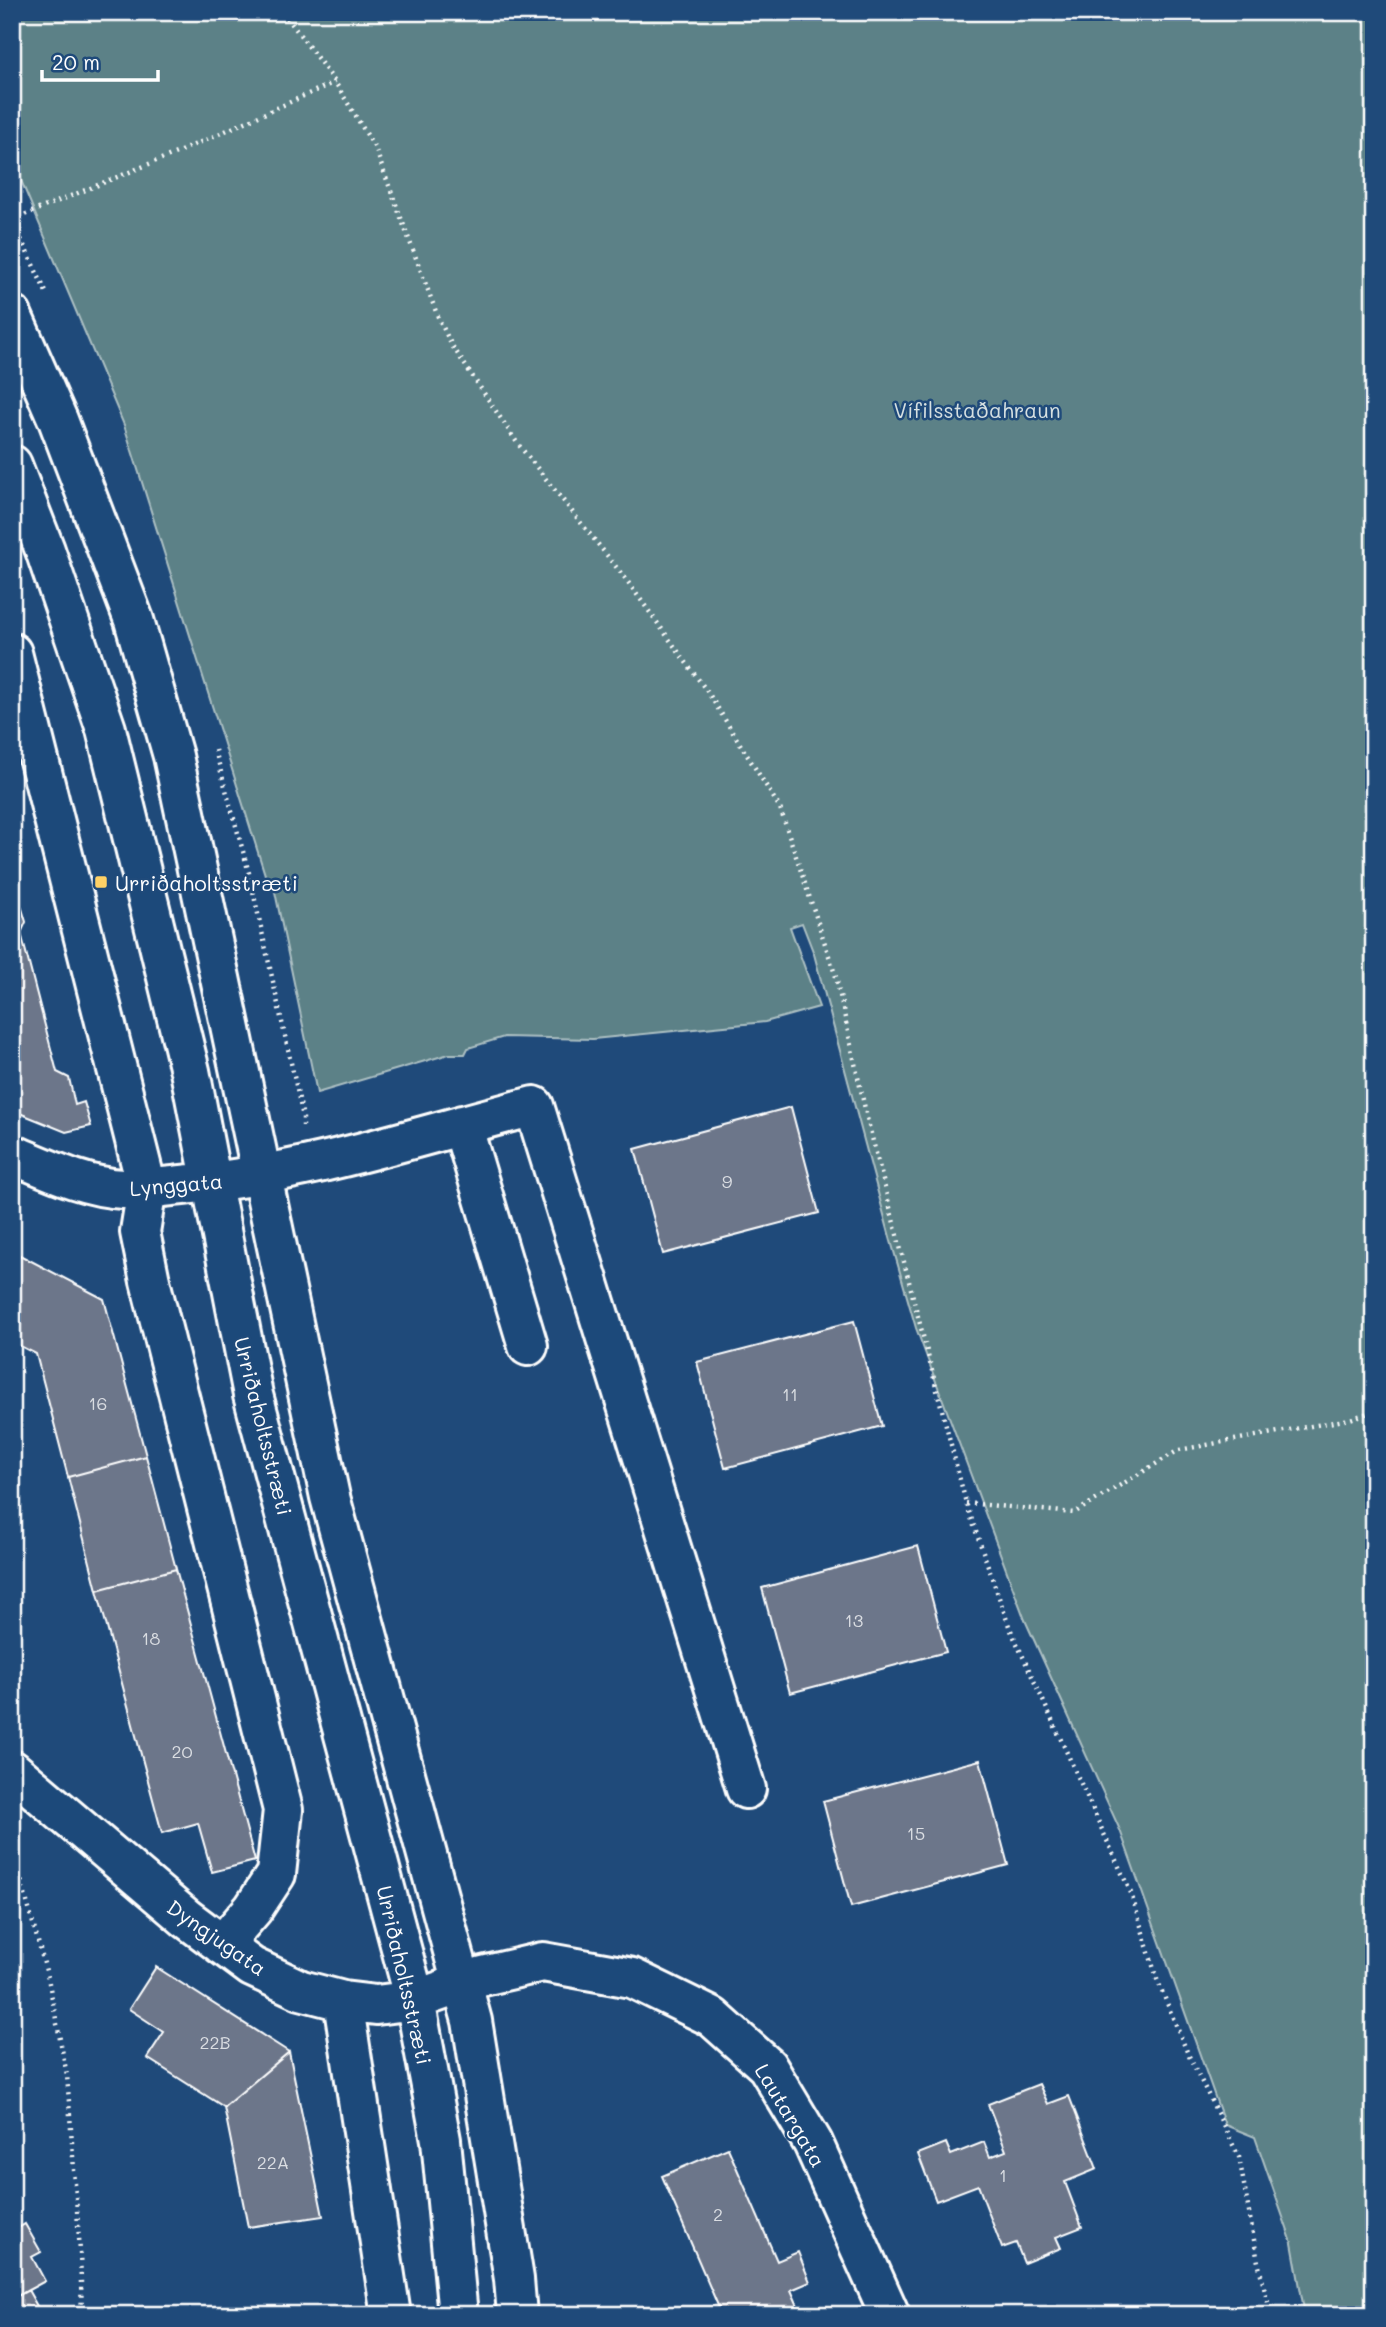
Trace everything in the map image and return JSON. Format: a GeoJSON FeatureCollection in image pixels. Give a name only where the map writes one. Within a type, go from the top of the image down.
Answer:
{"type":"FeatureCollection","features":[{"type":"Feature","properties":{"kind":"street"},"geometry":{"type":"LineString","coordinates":[[12,315],[58,420],[138,632],[173,757],[330,1497],[472,2021],[514,2279],[517,2315]]}},
{"type":"Feature","properties":{"kind":"street","name":"Urriðaholtsstræti"},"geometry":{"type":"LineString","coordinates":[[12,465],[45,550],[106,729],[190,1071],[253,1395],[415,2000],[441,2140],[458,2315]]}},
{"type":"Feature","properties":{"kind":"street"},"geometry":{"type":"LineString","coordinates":[[12,653],[147,1188],[140,1232],[150,1281],[283,1810],[276,1874],[253,1909],[222,1945]]}},
{"type":"Feature","properties":{"kind":"street"},"geometry":{"type":"LineString","coordinates":[[261,1175],[303,1167],[534,1106],[746,1789]]}},
{"type":"Feature","properties":{"kind":"street"},"geometry":{"type":"LineString","coordinates":[[462,1125],[528,1346]]}},
{"type":"Feature","properties":{"kind":"street","name":"Lynggata"},"geometry":{"type":"LineString","coordinates":[[12,1154],[66,1177],[122,1189],[261,1175]]}},
{"type":"Feature","properties":{"kind":"street","name":"Dyngjugata"},"geometry":{"type":"LineString","coordinates":[[12,1770],[186,1919],[252,1967],[301,1990],[343,2001],[376,2005],[415,2000],[461,1984]]}},
{"type":"Feature","properties":{"kind":"street","name":"Lautargata"},"geometry":{"type":"LineString","coordinates":[[461,1984],[543,1962],[632,1978],[712,2017],[767,2066],[800,2121],[813,2143],[890,2315]]}},
{"type":"Feature","properties":{"kind":"street"},"geometry":{"type":"LineString","coordinates":[[343,2001],[391,2315]]}},
{"type":"Feature","properties":{"kind":"path"},"geometry":{"type":"LineString","coordinates":[[283,12],[335,82],[374,148],[438,317],[451,344],[518,444],[625,579],[709,694],[780,808],[836,978],[867,1118],[966,1503],[1009,1626],[1131,1893],[1162,1992],[1188,2054],[1239,2157],[1258,2262],[1271,2315]]}},
{"type":"Feature","properties":{"kind":"path"},"geometry":{"type":"LineString","coordinates":[[12,220],[176,153],[335,82]]}},
{"type":"Feature","properties":{"kind":"path"},"geometry":{"type":"LineString","coordinates":[[966,1503],[1074,1513],[1179,1450],[1350,1419],[1374,1411]]}},
{"type":"Feature","properties":{"kind":"path"},"geometry":{"type":"LineString","coordinates":[[12,1847],[48,1978],[66,2075],[80,2250],[82,2315]]}},
{"type":"Feature","properties":{"kind":"green space","name":"Vífilsstaðahraun"},"geometry":{"type":"Polygon","coordinates":[[[12,12],[1374,12],[1374,2315],[1305,2315],[1292,2243],[1255,2137],[1225,2125],[1120,1830],[1025,1620],[916,1328],[814,954],[802,923],[790,927],[819,1007],[765,1022],[593,1039],[504,1037],[468,1048],[465,1054],[449,1054],[317,1093],[273,882],[267,881],[124,425],[12,159],[12,12]]]}},
{"type":"Feature","properties":{"kind":"building"},"geometry":{"type":"Polygon","coordinates":[[[12,875],[26,922],[21,933],[57,1072],[69,1078],[75,1105],[84,1102],[91,1126],[66,1132],[12,1110],[12,875]]]}},
{"type":"Feature","properties":{"kind":"building"},"geometry":{"type":"Polygon","coordinates":[[[791,1107],[819,1213],[663,1254],[635,1149],[791,1107]]]}},
{"type":"Feature","properties":{"kind":"building"},"geometry":{"type":"Polygon","coordinates":[[[12,1251],[104,1299],[146,1456],[68,1477],[36,1354],[12,1342],[12,1251]]]}},
{"type":"Feature","properties":{"kind":"building"},"geometry":{"type":"Polygon","coordinates":[[[854,1321],[882,1426],[725,1468],[697,1362],[854,1321]]]}},
{"type":"Feature","properties":{"kind":"building"},"geometry":{"type":"Polygon","coordinates":[[[146,1456],[176,1569],[97,1590],[68,1477],[146,1456]]]}},
{"type":"Feature","properties":{"kind":"building"},"geometry":{"type":"Polygon","coordinates":[[[918,1546],[946,1652],[790,1693],[762,1588],[918,1546]]]}},
{"type":"Feature","properties":{"kind":"building"},"geometry":{"type":"Polygon","coordinates":[[[176,1569],[255,1861],[212,1872],[198,1823],[162,1833],[97,1590],[176,1569]]]}},
{"type":"Feature","properties":{"kind":"building"},"geometry":{"type":"Polygon","coordinates":[[[980,1760],[1008,1865],[851,1907],[823,1801],[980,1760]]]}},
{"type":"Feature","properties":{"kind":"building"},"geometry":{"type":"Polygon","coordinates":[[[156,1967],[289,2052],[224,2107],[147,2058],[164,2032],[129,2009],[156,1967]]]}},
{"type":"Feature","properties":{"kind":"building"},"geometry":{"type":"Polygon","coordinates":[[[289,2052],[323,2216],[248,2227],[224,2107],[289,2052]]]}},
{"type":"Feature","properties":{"kind":"building"},"geometry":{"type":"Polygon","coordinates":[[[1039,2084],[1048,2104],[1069,2096],[1097,2169],[1065,2182],[1082,2227],[1056,2237],[1061,2248],[1024,2263],[1016,2243],[1002,2248],[978,2185],[936,2201],[918,2154],[946,2143],[951,2155],[984,2142],[990,2157],[1006,2151],[988,2104],[1039,2084]]]}},
{"type":"Feature","properties":{"kind":"building"},"geometry":{"type":"Polygon","coordinates":[[[728,2148],[777,2261],[798,2252],[810,2282],[791,2290],[802,2315],[722,2315],[662,2176],[728,2148]]]}},
{"type":"Feature","properties":{"kind":"building"},"geometry":{"type":"Polygon","coordinates":[[[25,2224],[41,2252],[32,2257],[45,2281],[12,2299],[12,2232],[25,2224]]]}},
{"type":"Feature","properties":{"kind":"building"},"geometry":{"type":"Polygon","coordinates":[[[28,2290],[42,2315],[12,2315],[12,2299],[28,2290]]]}},
{"type":"Feature","properties":{"kind":"place","name":"Urriðaholtsstræti"},"geometry":{"type":"Point","coordinates":[101,882]}}]}
